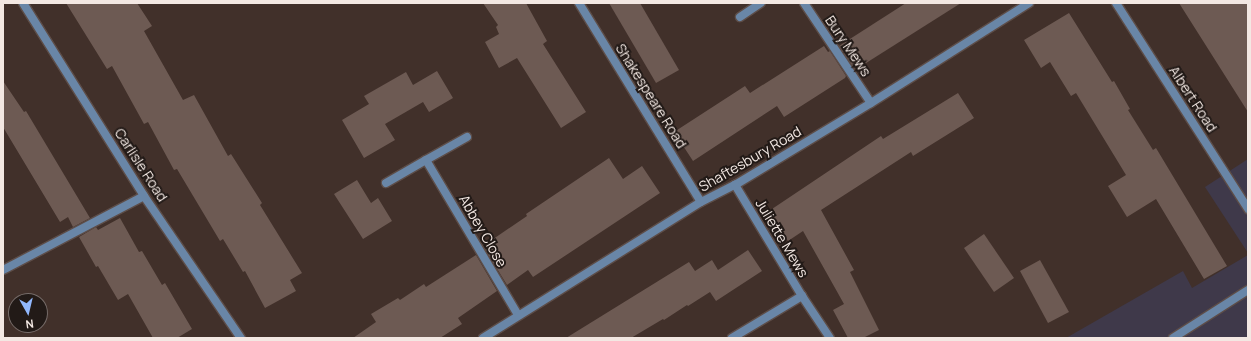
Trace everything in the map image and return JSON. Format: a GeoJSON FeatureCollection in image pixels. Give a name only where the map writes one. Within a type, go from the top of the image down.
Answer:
{"type":"FeatureCollection","features":[{"type":"Feature","properties":{"kind":"street","name":"Carlisle Road"},"geometry":{"type":"LineString","coordinates":[[22,3],[144,196],[241,338]]}},
{"type":"Feature","properties":{"kind":"street","name":"Shakespeare Road"},"geometry":{"type":"LineString","coordinates":[[579,3],[701,202]]}},
{"type":"Feature","properties":{"kind":"street"},"geometry":{"type":"LineString","coordinates":[[740,17],[761,3]]}},
{"type":"Feature","properties":{"kind":"street","name":"Bury Mews"},"geometry":{"type":"LineString","coordinates":[[804,3],[871,103]]}},
{"type":"Feature","properties":{"kind":"street","name":"Shaftesbury Road"},"geometry":{"type":"LineString","coordinates":[[483,338],[701,202],[735,185],[871,103],[1029,3]]}},
{"type":"Feature","properties":{"kind":"street","name":"Albert Road"},"geometry":{"type":"LineString","coordinates":[[1116,3],[1248,209]]}},
{"type":"Feature","properties":{"kind":"street"},"geometry":{"type":"LineString","coordinates":[[386,183],[467,137]]}},
{"type":"Feature","properties":{"kind":"street","name":"Abbey Close"},"geometry":{"type":"LineString","coordinates":[[426,160],[518,315]]}},
{"type":"Feature","properties":{"kind":"street","name":"Juliette Mews"},"geometry":{"type":"LineString","coordinates":[[732,338],[802,296],[735,185]]}},
{"type":"Feature","properties":{"kind":"street"},"geometry":{"type":"LineString","coordinates":[[3,270],[144,196]]}},
{"type":"Feature","properties":{"kind":"street"},"geometry":{"type":"LineString","coordinates":[[1173,338],[1248,290]]}},
{"type":"Feature","properties":{"kind":"street"},"geometry":{"type":"LineString","coordinates":[[802,296],[830,338]]}},
{"type":"Feature","properties":{"kind":"shaded area"},"geometry":{"type":"Polygon","coordinates":[[[1248,159],[1248,253],[1205,187],[1248,159]]]}},
{"type":"Feature","properties":{"kind":"shaded area"},"geometry":{"type":"Polygon","coordinates":[[[1248,255],[1248,338],[1066,338],[1183,271],[1192,288],[1248,255]]]}},
{"type":"Feature","properties":{"kind":"building"},"geometry":{"type":"Polygon","coordinates":[[[66,3],[137,3],[152,26],[144,31],[183,100],[194,95],[228,156],[231,154],[262,203],[260,205],[302,273],[290,280],[296,291],[265,308],[245,271],[243,272],[223,239],[220,241],[177,169],[174,170],[148,122],[144,124],[112,66],[107,69],[66,3]]]}},
{"type":"Feature","properties":{"kind":"building"},"geometry":{"type":"Polygon","coordinates":[[[483,3],[526,3],[547,41],[543,44],[586,112],[561,128],[517,58],[499,68],[485,42],[499,34],[496,27],[498,25],[483,3]]]}},
{"type":"Feature","properties":{"kind":"building"},"geometry":{"type":"Polygon","coordinates":[[[609,3],[640,3],[679,70],[656,83],[609,3]]]}},
{"type":"Feature","properties":{"kind":"building"},"geometry":{"type":"Polygon","coordinates":[[[906,3],[961,3],[855,70],[839,46],[906,3]]]}},
{"type":"Feature","properties":{"kind":"building"},"geometry":{"type":"Polygon","coordinates":[[[1179,3],[1248,3],[1248,112],[1217,63],[1179,3]]]}},
{"type":"Feature","properties":{"kind":"building"},"geometry":{"type":"Polygon","coordinates":[[[1069,13],[1112,82],[1114,81],[1130,109],[1128,110],[1153,150],[1156,148],[1227,266],[1204,279],[1156,199],[1127,217],[1108,186],[1126,175],[1076,93],[1071,96],[1050,62],[1041,68],[1024,40],[1069,13]]]}},
{"type":"Feature","properties":{"kind":"building"},"geometry":{"type":"Polygon","coordinates":[[[824,46],[828,52],[830,51],[846,76],[845,78],[784,117],[777,106],[693,161],[674,132],[745,86],[750,93],[824,46]]]}},
{"type":"Feature","properties":{"kind":"building"},"geometry":{"type":"Polygon","coordinates":[[[437,71],[453,98],[429,112],[423,102],[385,124],[395,140],[364,158],[342,120],[369,104],[364,96],[406,72],[413,85],[437,71]]]}},
{"type":"Feature","properties":{"kind":"building"},"geometry":{"type":"Polygon","coordinates":[[[3,81],[24,112],[26,111],[90,218],[73,227],[68,217],[60,222],[3,127],[3,81]]]}},
{"type":"Feature","properties":{"kind":"building"},"geometry":{"type":"Polygon","coordinates":[[[958,93],[974,118],[913,156],[911,152],[821,210],[854,270],[850,272],[879,330],[863,338],[848,338],[833,310],[844,304],[803,231],[788,241],[769,211],[881,136],[883,139],[958,93]]]}},
{"type":"Feature","properties":{"kind":"building"},"geometry":{"type":"Polygon","coordinates":[[[609,158],[623,179],[642,166],[660,193],[533,277],[528,270],[507,285],[485,249],[488,247],[486,244],[527,216],[526,214],[609,158]]]}},
{"type":"Feature","properties":{"kind":"building"},"geometry":{"type":"Polygon","coordinates":[[[357,180],[371,203],[378,198],[392,221],[363,239],[334,194],[357,180]]]}},
{"type":"Feature","properties":{"kind":"building"},"geometry":{"type":"Polygon","coordinates":[[[120,218],[139,252],[142,251],[162,285],[165,283],[192,329],[177,338],[153,338],[128,294],[118,300],[98,266],[96,267],[79,237],[96,227],[98,230],[120,218]]]}},
{"type":"Feature","properties":{"kind":"building"},"geometry":{"type":"Polygon","coordinates":[[[984,234],[1014,278],[994,292],[964,248],[984,234]]]}},
{"type":"Feature","properties":{"kind":"building"},"geometry":{"type":"Polygon","coordinates":[[[748,250],[762,271],[716,301],[710,292],[631,338],[566,338],[689,262],[695,271],[712,260],[718,270],[748,250]]]}},
{"type":"Feature","properties":{"kind":"building"},"geometry":{"type":"Polygon","coordinates":[[[476,255],[497,291],[458,318],[462,324],[440,338],[353,338],[376,322],[371,314],[398,298],[400,300],[424,284],[426,287],[476,255]]]}},
{"type":"Feature","properties":{"kind":"building"},"geometry":{"type":"Polygon","coordinates":[[[1040,260],[1069,312],[1048,323],[1020,271],[1040,260]]]}}]}
